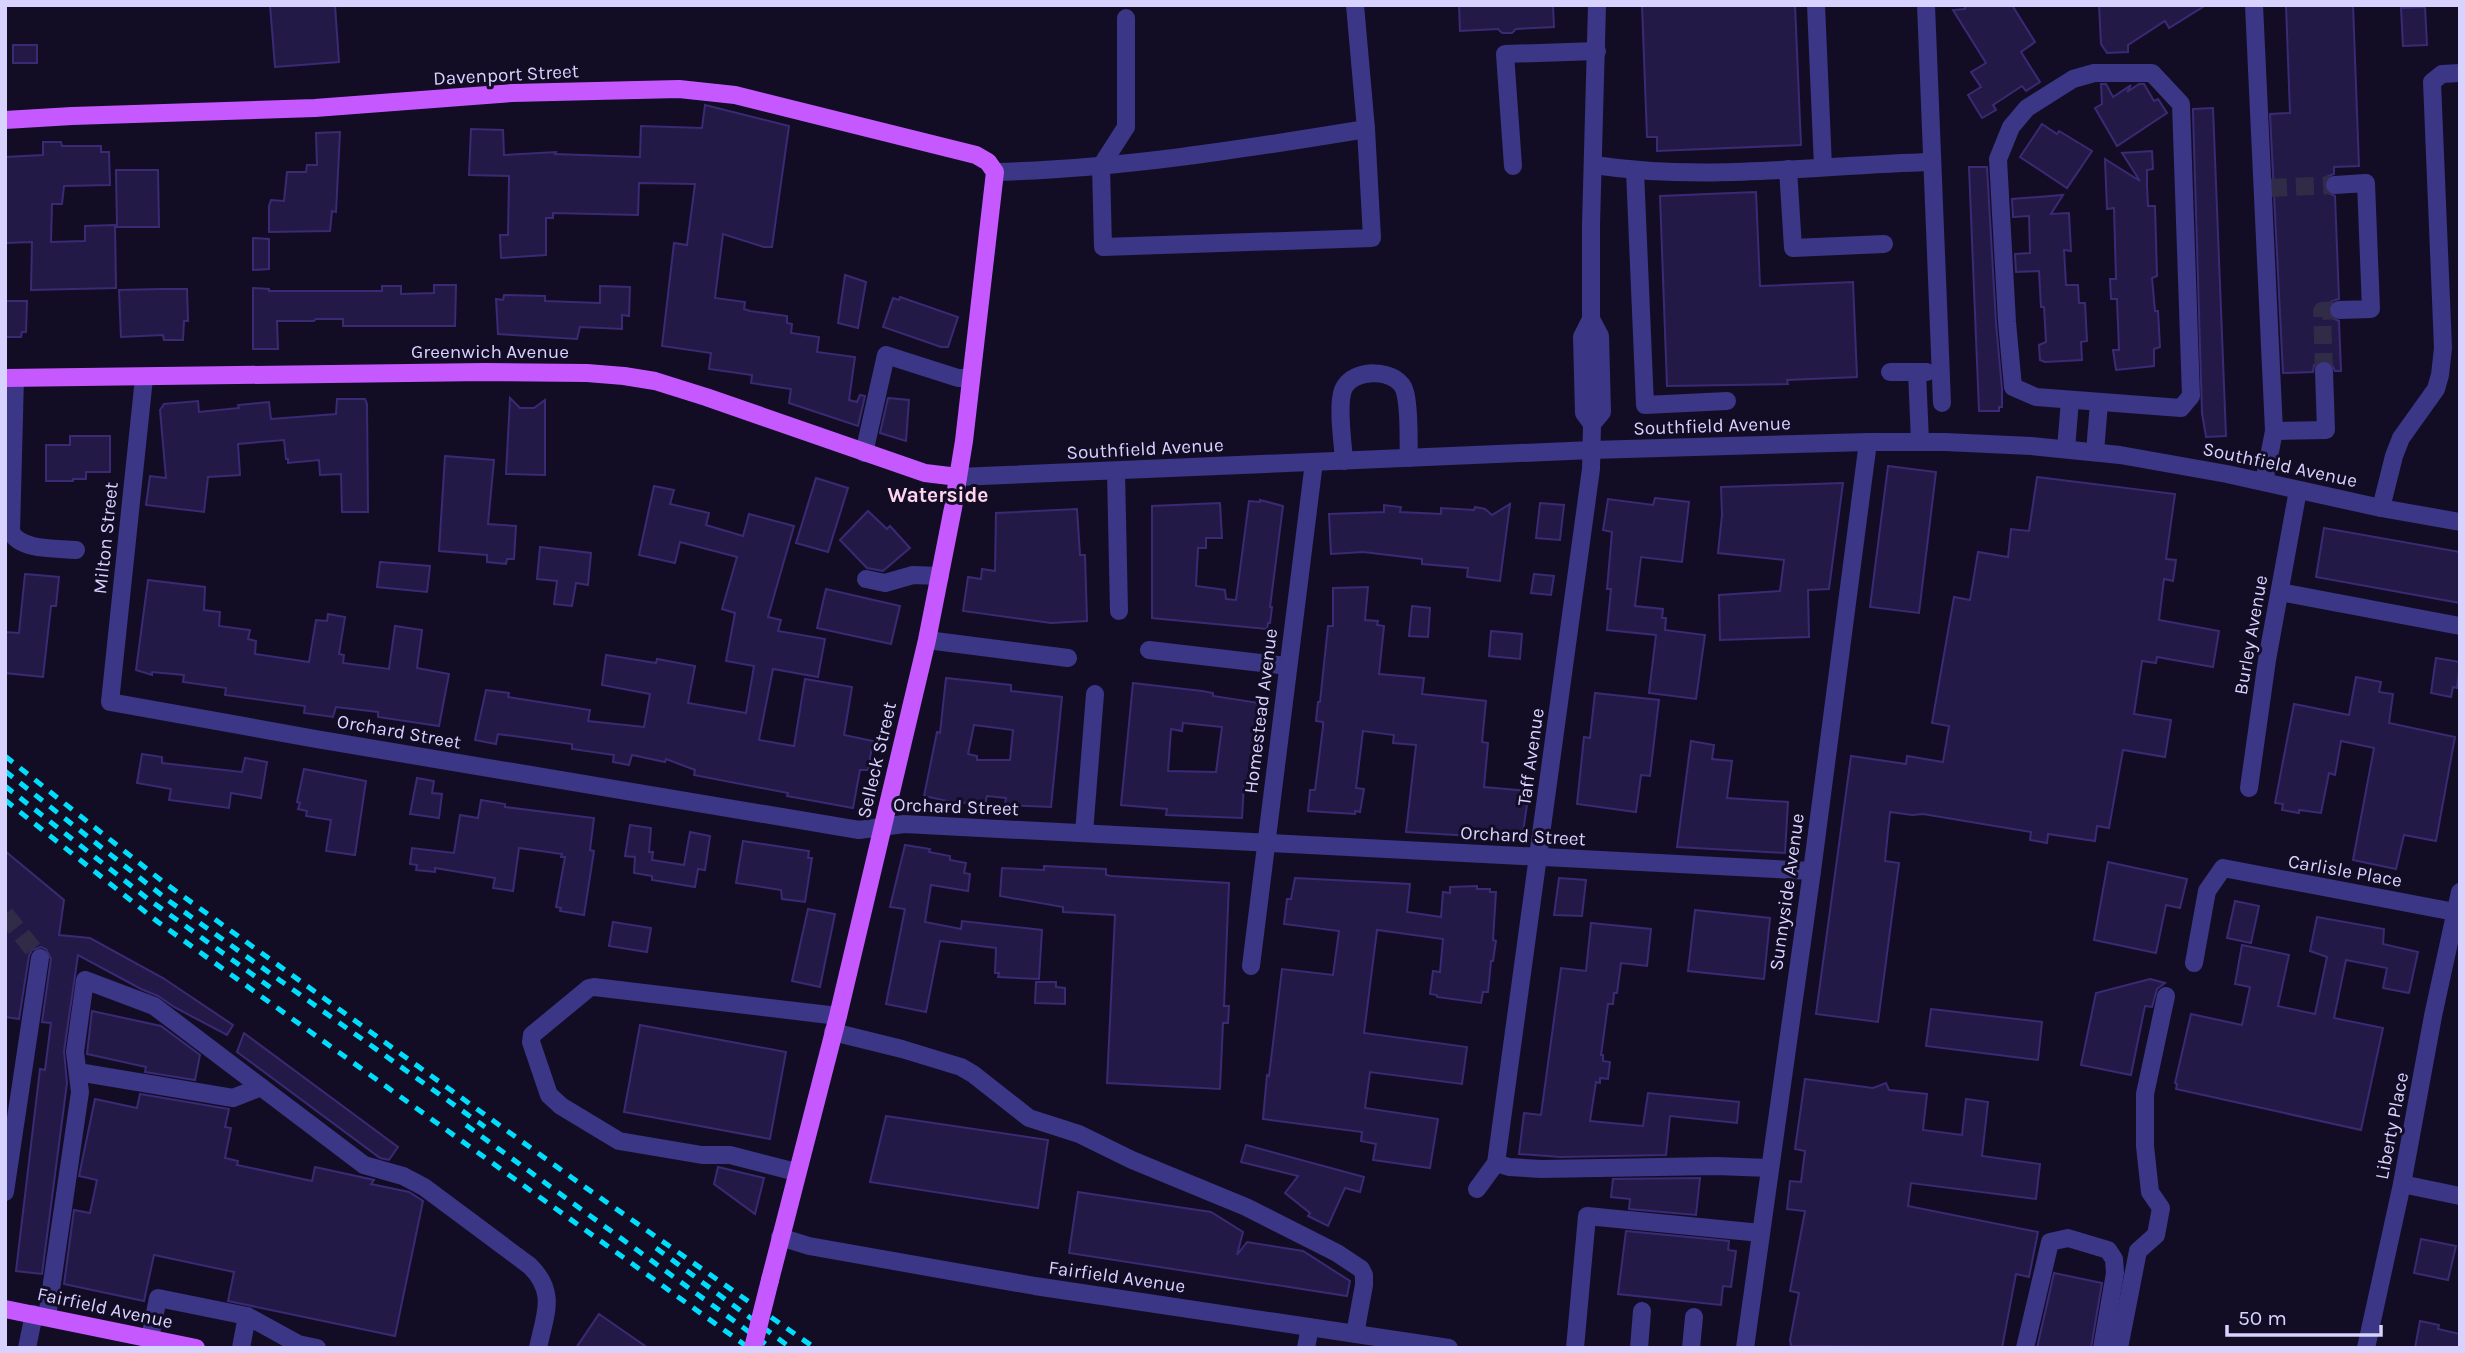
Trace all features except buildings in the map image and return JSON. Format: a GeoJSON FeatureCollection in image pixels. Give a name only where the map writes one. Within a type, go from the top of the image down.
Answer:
{"type":"FeatureCollection","features":[{"type":"Feature","properties":{"kind":"main road","name":"Davenport Street"},"geometry":{"type":"LineString","coordinates":[[5,120],[315,108],[512,93],[679,89],[735,95],[976,155],[988,162],[995,172]]}},
{"type":"Feature","properties":{"kind":"main road","name":"Selleck Street"},"geometry":{"type":"LineString","coordinates":[[753,1348],[835,1024],[927,640],[958,477],[995,172]]}},
{"type":"Feature","properties":{"kind":"main road","name":"Greenwich Avenue"},"geometry":{"type":"LineString","coordinates":[[10,378],[459,372],[587,373],[624,376],[655,381],[706,397],[925,473],[958,477]]}},
{"type":"Feature","properties":{"kind":"main road","name":"Fairfield Avenue"},"geometry":{"type":"LineString","coordinates":[[5,1309],[195,1348]]}},
{"type":"Feature","properties":{"kind":"street"},"geometry":{"type":"LineString","coordinates":[[1126,18],[1126,128],[1101,166],[1103,247],[1372,238],[1355,5]]}},
{"type":"Feature","properties":{"kind":"street","name":"Taff Avenue"},"geometry":{"type":"LineString","coordinates":[[1477,1188],[1496,1163],[1592,450],[1592,424],[1584,413],[1582,337],[1591,319],[1597,5]]}},
{"type":"Feature","properties":{"kind":"street"},"geometry":{"type":"LineString","coordinates":[[1816,5],[1823,167]]}},
{"type":"Feature","properties":{"kind":"street"},"geometry":{"type":"LineString","coordinates":[[1926,5],[1942,402]]}},
{"type":"Feature","properties":{"kind":"street"},"geometry":{"type":"LineString","coordinates":[[2254,5],[2265,188],[2274,431],[2264,482]]}},
{"type":"Feature","properties":{"kind":"street"},"geometry":{"type":"LineString","coordinates":[[1513,166],[1505,54],[1597,51]]}},
{"type":"Feature","properties":{"kind":"street"},"geometry":{"type":"LineString","coordinates":[[2094,73],[2152,73],[2180,103],[2191,396],[2181,408],[2070,400],[2036,397],[2013,387],[1998,159],[2011,127],[2027,108],[2073,79],[2094,73]]}},
{"type":"Feature","properties":{"kind":"street"},"geometry":{"type":"LineString","coordinates":[[2381,508],[2393,456],[2401,438],[2435,389],[2441,375],[2432,82],[2442,74],[2460,73]]}},
{"type":"Feature","properties":{"kind":"street"},"geometry":{"type":"LineString","coordinates":[[995,172],[1101,166],[1256,147],[1366,129]]}},
{"type":"Feature","properties":{"kind":"street"},"geometry":{"type":"LineString","coordinates":[[1594,165],[1635,171],[1695,174],[1931,162]]}},
{"type":"Feature","properties":{"kind":"street"},"geometry":{"type":"LineString","coordinates":[[1788,169],[1793,248],[1884,244]]}},
{"type":"Feature","properties":{"kind":"street"},"geometry":{"type":"LineString","coordinates":[[1635,171],[1645,405],[1727,401]]}},
{"type":"Feature","properties":{"kind":"street"},"geometry":{"type":"LineString","coordinates":[[2334,185],[2366,183],[2371,309],[2339,310]]}},
{"type":"Feature","properties":{"kind":"street"},"geometry":{"type":"LineString","coordinates":[[864,453],[886,355],[958,378],[970,378]]}},
{"type":"Feature","properties":{"kind":"street"},"geometry":{"type":"LineString","coordinates":[[1890,372],[1941,371]]}},
{"type":"Feature","properties":{"kind":"street"},"geometry":{"type":"LineString","coordinates":[[2274,431],[2326,430],[2324,371]]}},
{"type":"Feature","properties":{"kind":"street"},"geometry":{"type":"LineString","coordinates":[[1917,372],[1920,441]]}},
{"type":"Feature","properties":{"kind":"street"},"geometry":{"type":"LineString","coordinates":[[1344,461],[1343,388],[1355,377],[1383,374],[1396,379],[1405,391],[1409,458]]}},
{"type":"Feature","properties":{"kind":"street"},"geometry":{"type":"LineString","coordinates":[[10,378],[10,532],[14,538],[27,545],[76,550]]}},
{"type":"Feature","properties":{"kind":"street","name":"Milton Street"},"geometry":{"type":"LineString","coordinates":[[110,702],[144,378]]}},
{"type":"Feature","properties":{"kind":"street"},"geometry":{"type":"LineString","coordinates":[[2066,449],[2070,400]]}},
{"type":"Feature","properties":{"kind":"street"},"geometry":{"type":"LineString","coordinates":[[2095,452],[2099,403]]}},
{"type":"Feature","properties":{"kind":"street","name":"Southfield Avenue"},"geometry":{"type":"LineString","coordinates":[[958,477],[1592,450],[1920,441],[2095,452],[2174,464],[2460,522]]}},
{"type":"Feature","properties":{"kind":"street","name":"Sunnyside Avenue"},"geometry":{"type":"LineString","coordinates":[[1745,1348],[1868,442]]}},
{"type":"Feature","properties":{"kind":"street","name":"Homestead Avenue"},"geometry":{"type":"LineString","coordinates":[[1251,966],[1314,463]]}},
{"type":"Feature","properties":{"kind":"street"},"geometry":{"type":"LineString","coordinates":[[1116,472],[1119,611]]}},
{"type":"Feature","properties":{"kind":"street","name":"Burley Avenue"},"geometry":{"type":"LineString","coordinates":[[2249,788],[2267,660],[2298,490]]}},
{"type":"Feature","properties":{"kind":"street"},"geometry":{"type":"LineString","coordinates":[[866,579],[885,583],[913,575],[940,576]]}},
{"type":"Feature","properties":{"kind":"street"},"geometry":{"type":"LineString","coordinates":[[2280,592],[2460,626]]}},
{"type":"Feature","properties":{"kind":"street"},"geometry":{"type":"LineString","coordinates":[[927,640],[1068,658]]}},
{"type":"Feature","properties":{"kind":"street"},"geometry":{"type":"LineString","coordinates":[[1149,650],[1287,666]]}},
{"type":"Feature","properties":{"kind":"street"},"geometry":{"type":"LineString","coordinates":[[1084,833],[1095,694]]}},
{"type":"Feature","properties":{"kind":"street","name":"Orchard Street"},"geometry":{"type":"LineString","coordinates":[[110,702],[859,830],[904,824],[1811,871]]}},
{"type":"Feature","properties":{"kind":"street","name":"Carlisle Place"},"geometry":{"type":"LineString","coordinates":[[2194,962],[2207,891],[2223,868],[2458,913]]}},
{"type":"Feature","properties":{"kind":"street","name":"Liberty Place"},"geometry":{"type":"LineString","coordinates":[[2366,1348],[2402,1184],[2433,1016],[2458,913],[2460,892]]}},
{"type":"Feature","properties":{"kind":"street"},"geometry":{"type":"LineString","coordinates":[[5,1192],[40,958]]}},
{"type":"Feature","properties":{"kind":"street"},"geometry":{"type":"LineString","coordinates":[[27,1348],[41,1315],[80,1092],[75,1052],[85,980],[153,1006],[364,1165],[403,1176],[424,1187],[530,1266],[542,1278],[547,1290],[547,1304],[538,1348]]}},
{"type":"Feature","properties":{"kind":"street"},"geometry":{"type":"LineString","coordinates":[[796,1172],[730,1155],[702,1155],[620,1141],[561,1106],[549,1095],[531,1035],[589,988],[594,987],[835,1024],[961,1067],[1030,1118],[1079,1134],[1132,1160],[1246,1207],[1361,1269],[1364,1285],[1355,1334]]}},
{"type":"Feature","properties":{"kind":"street"},"geometry":{"type":"LineString","coordinates":[[2119,1348],[2137,1251],[2156,1235],[2161,1208],[2150,1192],[2145,1146],[2145,1094],[2166,996]]}},
{"type":"Feature","properties":{"kind":"street"},"geometry":{"type":"LineString","coordinates":[[78,1072],[233,1098],[261,1087]]}},
{"type":"Feature","properties":{"kind":"street"},"geometry":{"type":"LineString","coordinates":[[1496,1163],[1509,1167],[1541,1169],[1691,1166],[1769,1168]]}},
{"type":"Feature","properties":{"kind":"street"},"geometry":{"type":"LineString","coordinates":[[2402,1184],[2460,1196]]}},
{"type":"Feature","properties":{"kind":"street"},"geometry":{"type":"LineString","coordinates":[[1575,1348],[1587,1216],[1760,1233]]}},
{"type":"Feature","properties":{"kind":"street","name":"Fairfield Avenue"},"geometry":{"type":"LineString","coordinates":[[780,1237],[809,1246],[1035,1286],[1449,1348]]}},
{"type":"Feature","properties":{"kind":"street"},"geometry":{"type":"LineString","coordinates":[[2025,1348],[2050,1242],[2068,1238],[2108,1250],[2114,1259],[2115,1273],[2102,1348]]}},
{"type":"Feature","properties":{"kind":"street"},"geometry":{"type":"LineString","coordinates":[[150,1338],[158,1298],[247,1316],[298,1344],[317,1348]]}},
{"type":"Feature","properties":{"kind":"street"},"geometry":{"type":"LineString","coordinates":[[1639,1348],[1642,1311]]}},
{"type":"Feature","properties":{"kind":"street"},"geometry":{"type":"LineString","coordinates":[[241,1348],[247,1316]]}},
{"type":"Feature","properties":{"kind":"street"},"geometry":{"type":"LineString","coordinates":[[1691,1348],[1694,1317]]}},
{"type":"Feature","properties":{"kind":"street"},"geometry":{"type":"LineString","coordinates":[[1306,1348],[1310,1327]]}},
{"type":"Feature","properties":{"kind":"tunnel"},"geometry":{"type":"LineString","coordinates":[[2269,188],[2335,185]]}},
{"type":"Feature","properties":{"kind":"tunnel"},"geometry":{"type":"LineString","coordinates":[[2324,371],[2322,311],[2339,310]]}},
{"type":"Feature","properties":{"kind":"tunnel"},"geometry":{"type":"LineString","coordinates":[[5,914],[40,958]]}},
{"type":"Feature","properties":{"kind":"railway"},"geometry":{"type":"LineString","coordinates":[[5,756],[162,881],[582,1185],[815,1348]]}},
{"type":"Feature","properties":{"kind":"railway"},"geometry":{"type":"LineString","coordinates":[[5,771],[169,901],[485,1127]]}},
{"type":"Feature","properties":{"kind":"railway"},"geometry":{"type":"LineString","coordinates":[[5,786],[148,899],[274,990]]}},
{"type":"Feature","properties":{"kind":"railway"},"geometry":{"type":"LineString","coordinates":[[5,800],[158,922],[749,1348]]}},
{"type":"Feature","properties":{"kind":"railway"},"geometry":{"type":"LineString","coordinates":[[466,1125],[771,1348]]}},
{"type":"Feature","properties":{"kind":"railway"},"geometry":{"type":"LineString","coordinates":[[656,1248],[791,1348]]}},
{"type":"Feature","properties":{"kind":"district","name":"Waterside"},"geometry":{"type":"Point","coordinates":[938,495]}}]}
